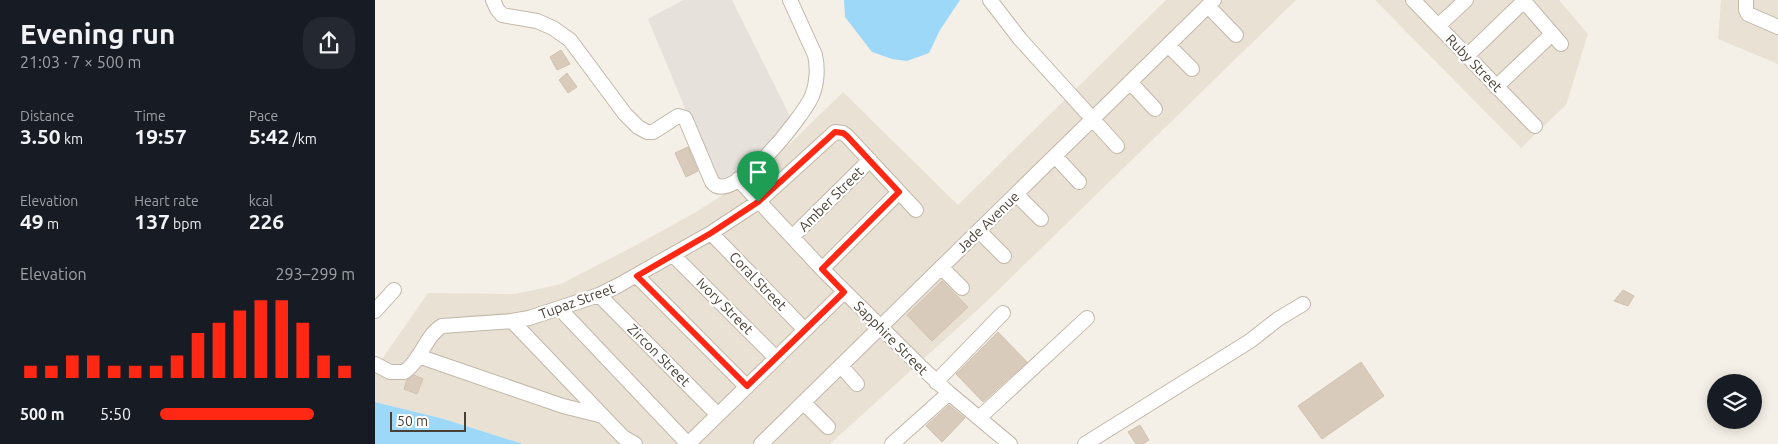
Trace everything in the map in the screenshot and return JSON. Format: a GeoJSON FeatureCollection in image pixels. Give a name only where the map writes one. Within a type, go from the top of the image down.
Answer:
{"type":"FeatureCollection","features":[{"type":"Feature","properties":{"kind":"street"},"geometry":{"type":"LineString","coordinates":[[493,0],[502,15],[537,21],[553,28],[570,40],[625,114],[647,132],[653,132],[678,116],[685,118],[712,182],[715,186],[725,187],[738,180],[775,149],[793,127],[813,95],[817,63],[791,0]]}},
{"type":"Feature","properties":{"kind":"street"},"geometry":{"type":"LineString","coordinates":[[990,0],[1020,39],[1117,146]]}},
{"type":"Feature","properties":{"kind":"street","name":"Ruby Street"},"geometry":{"type":"LineString","coordinates":[[1413,0],[1535,126]]}},
{"type":"Feature","properties":{"kind":"street"},"geometry":{"type":"LineString","coordinates":[[1438,26],[1466,0]]}},
{"type":"Feature","properties":{"kind":"street"},"geometry":{"type":"LineString","coordinates":[[1467,56],[1524,0],[1557,39],[1497,87]]}},
{"type":"Feature","properties":{"kind":"street"},"geometry":{"type":"LineString","coordinates":[[1211,3],[1236,35]]}},
{"type":"Feature","properties":{"kind":"street","name":"Jade Avenue"},"geometry":{"type":"LineString","coordinates":[[766,442],[803,403],[1211,3]]}},
{"type":"Feature","properties":{"kind":"street"},"geometry":{"type":"LineString","coordinates":[[1746,5],[1748,14],[1778,27]]}},
{"type":"Feature","properties":{"kind":"street"},"geometry":{"type":"LineString","coordinates":[[1168,45],[1192,69]]}},
{"type":"Feature","properties":{"kind":"street"},"geometry":{"type":"LineString","coordinates":[[1130,82],[1155,109]]}},
{"type":"Feature","properties":{"kind":"street","name":"Tupaz Street"},"geometry":{"type":"LineString","coordinates":[[375,364],[390,372],[399,373],[408,369],[419,356],[434,332],[442,326],[512,321],[560,309],[599,295],[637,276],[711,233],[758,202],[831,135],[839,132],[847,136],[869,160]]}},
{"type":"Feature","properties":{"kind":"street"},"geometry":{"type":"LineString","coordinates":[[1055,156],[1079,182]]}},
{"type":"Feature","properties":{"kind":"street"},"geometry":{"type":"LineString","coordinates":[[869,160],[916,210]]}},
{"type":"Feature","properties":{"kind":"street","name":"Amber Street"},"geometry":{"type":"LineString","coordinates":[[792,237],[869,160]]}},
{"type":"Feature","properties":{"kind":"street","name":"Sapphire Street"},"geometry":{"type":"LineString","coordinates":[[738,180],[844,292],[936,382],[1010,444]]}},
{"type":"Feature","properties":{"kind":"street"},"geometry":{"type":"LineString","coordinates":[[822,269],[899,192]]}},
{"type":"Feature","properties":{"kind":"street"},"geometry":{"type":"LineString","coordinates":[[1016,194],[1041,219]]}},
{"type":"Feature","properties":{"kind":"street"},"geometry":{"type":"LineString","coordinates":[[979,231],[1004,256]]}},
{"type":"Feature","properties":{"kind":"street","name":"Coral Street"},"geometry":{"type":"LineString","coordinates":[[711,233],[805,330]]}},
{"type":"Feature","properties":{"kind":"street","name":"Ivory Street"},"geometry":{"type":"LineString","coordinates":[[673,255],[776,358]]}},
{"type":"Feature","properties":{"kind":"street"},"geometry":{"type":"LineString","coordinates":[[942,268],[962,288]]}},
{"type":"Feature","properties":{"kind":"street"},"geometry":{"type":"LineString","coordinates":[[637,276],[747,386]]}},
{"type":"Feature","properties":{"kind":"street"},"geometry":{"type":"LineString","coordinates":[[375,311],[394,290]]}},
{"type":"Feature","properties":{"kind":"street"},"geometry":{"type":"LineString","coordinates":[[560,309],[688,444],[844,292]]}},
{"type":"Feature","properties":{"kind":"street","name":"Zircon Street"},"geometry":{"type":"LineString","coordinates":[[599,295],[718,415]]}},
{"type":"Feature","properties":{"kind":"street"},"geometry":{"type":"LineString","coordinates":[[1085,444],[1250,341],[1278,319],[1303,304]]}},
{"type":"Feature","properties":{"kind":"street"},"geometry":{"type":"LineString","coordinates":[[936,382],[1003,313]]}},
{"type":"Feature","properties":{"kind":"street"},"geometry":{"type":"LineString","coordinates":[[979,418],[1087,318]]}},
{"type":"Feature","properties":{"kind":"street"},"geometry":{"type":"LineString","coordinates":[[512,321],[623,437],[635,444]]}},
{"type":"Feature","properties":{"kind":"street"},"geometry":{"type":"LineString","coordinates":[[419,356],[576,410],[603,416]]}},
{"type":"Feature","properties":{"kind":"street"},"geometry":{"type":"LineString","coordinates":[[841,366],[857,384]]}},
{"type":"Feature","properties":{"kind":"street"},"geometry":{"type":"LineString","coordinates":[[892,444],[949,394]]}},
{"type":"Feature","properties":{"kind":"street"},"geometry":{"type":"LineString","coordinates":[[803,403],[828,427]]}},
{"type":"Feature","properties":{"kind":"shaded area"},"geometry":{"type":"Polygon","coordinates":[[[683,0],[732,0],[793,122],[772,146],[728,182],[715,181],[648,19],[683,0]]]}},
{"type":"Feature","properties":{"kind":"shaded area"},"geometry":{"type":"Polygon","coordinates":[[[1166,0],[1296,0],[985,303],[830,444],[523,444],[444,419],[375,402],[375,369],[428,293],[515,294],[561,284],[696,212],[751,177],[794,140],[843,92],[958,205],[1166,0]]]}},
{"type":"Feature","properties":{"kind":"shaded area"},"geometry":{"type":"Polygon","coordinates":[[[1375,0],[1559,0],[1588,34],[1566,105],[1521,148],[1375,0]]]}},
{"type":"Feature","properties":{"kind":"shaded area"},"geometry":{"type":"Polygon","coordinates":[[[1721,0],[1778,0],[1778,64],[1718,39],[1721,0]]]}},
{"type":"Feature","properties":{"kind":"water"},"geometry":{"type":"Polygon","coordinates":[[[844,0],[960,0],[940,30],[929,53],[907,61],[892,59],[872,52],[845,17],[844,0]]]}},
{"type":"Feature","properties":{"kind":"water"},"geometry":{"type":"Polygon","coordinates":[[[375,402],[444,419],[523,444],[375,444],[375,402]]]}},
{"type":"Feature","properties":{"kind":"building"},"geometry":{"type":"Polygon","coordinates":[[[561,50],[570,64],[557,70],[550,57],[561,50]]]}},
{"type":"Feature","properties":{"kind":"building"},"geometry":{"type":"Polygon","coordinates":[[[567,73],[577,87],[568,93],[559,80],[567,73]]]}},
{"type":"Feature","properties":{"kind":"building"},"geometry":{"type":"Polygon","coordinates":[[[688,147],[698,171],[686,177],[675,153],[688,147]]]}},
{"type":"Feature","properties":{"kind":"building"},"geometry":{"type":"Polygon","coordinates":[[[942,281],[968,307],[932,341],[907,315],[942,281]]]}},
{"type":"Feature","properties":{"kind":"building"},"geometry":{"type":"Polygon","coordinates":[[[1623,290],[1634,296],[1628,306],[1614,301],[1623,290]]]}},
{"type":"Feature","properties":{"kind":"building"},"geometry":{"type":"Polygon","coordinates":[[[998,332],[1027,362],[983,402],[956,374],[998,332]]]}},
{"type":"Feature","properties":{"kind":"building"},"geometry":{"type":"Polygon","coordinates":[[[1361,362],[1384,396],[1322,439],[1298,406],[1361,362]]]}},
{"type":"Feature","properties":{"kind":"building"},"geometry":{"type":"Polygon","coordinates":[[[414,375],[423,379],[417,394],[404,389],[407,380],[414,375]]]}},
{"type":"Feature","properties":{"kind":"building"},"geometry":{"type":"Polygon","coordinates":[[[949,405],[965,418],[942,442],[926,426],[949,405]]]}},
{"type":"Feature","properties":{"kind":"building"},"geometry":{"type":"Polygon","coordinates":[[[1140,425],[1149,440],[1143,444],[1136,444],[1128,432],[1140,425]]]}},
{"type":"Feature","properties":{"kind":"route"},"geometry":{"type":"LineString","coordinates":[[835,132],[843,133],[847,136],[899,192],[822,269],[844,292],[747,386],[637,276],[711,233],[758,202],[835,132]]}}]}
